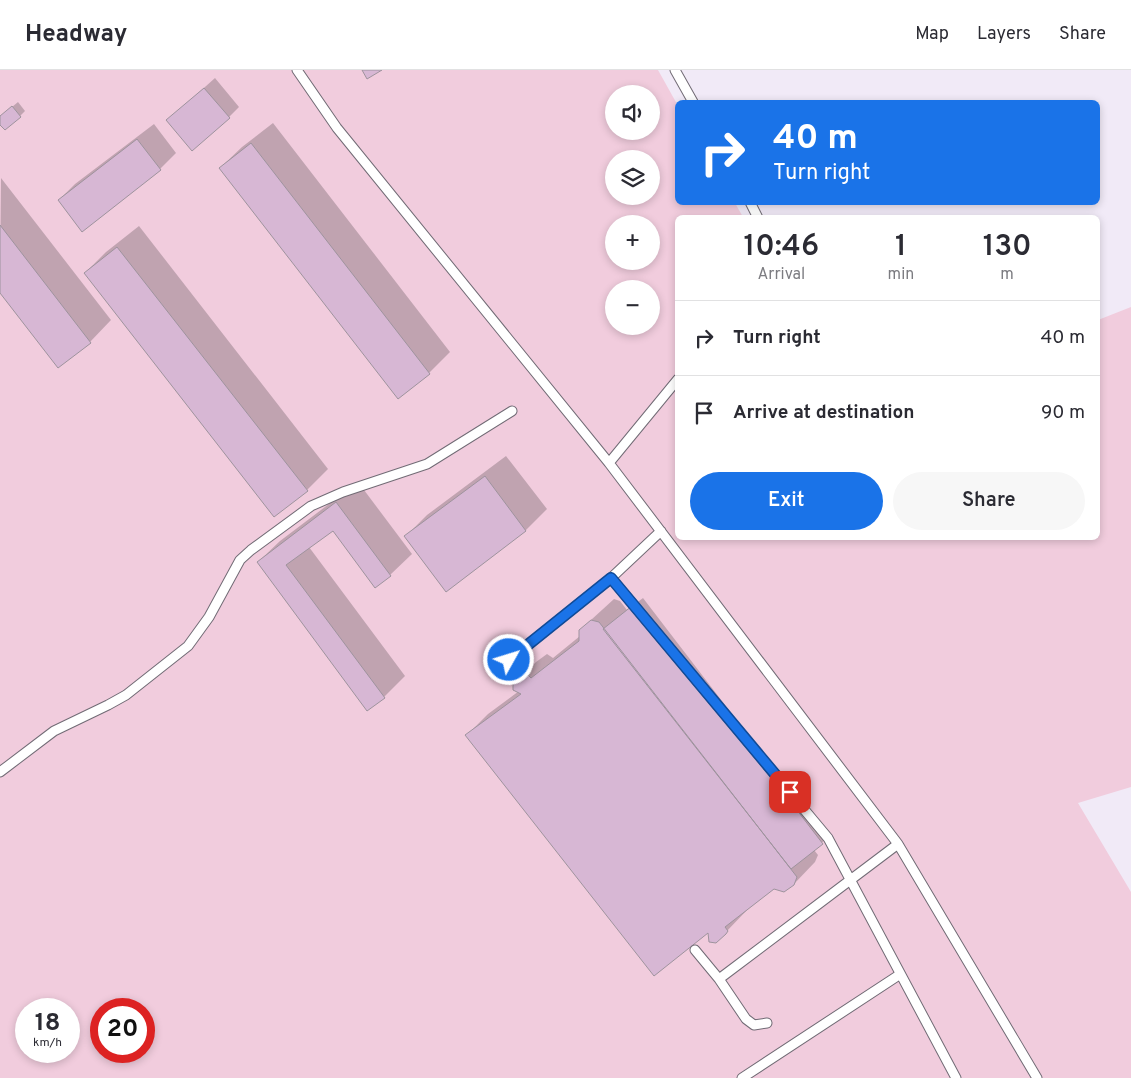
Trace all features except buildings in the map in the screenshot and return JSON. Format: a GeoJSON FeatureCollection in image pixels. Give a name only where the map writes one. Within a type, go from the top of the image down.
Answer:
{"type":"FeatureCollection","features":[{"type":"Feature","properties":{"kind":"lane"},"geometry":{"type":"LineString","coordinates":[[297,70],[337,128],[609,463],[898,844],[1036,1078]]}},
{"type":"Feature","properties":{"kind":"lane"},"geometry":{"type":"LineString","coordinates":[[675,70],[692,100]]}},
{"type":"Feature","properties":{"kind":"lane"},"geometry":{"type":"LineString","coordinates":[[609,463],[675,383]]}},
{"type":"Feature","properties":{"kind":"lane"},"geometry":{"type":"LineString","coordinates":[[0,772],[54,731],[108,706],[126,695],[188,646],[209,617],[240,560],[311,506],[343,492],[427,464],[512,411]]}},
{"type":"Feature","properties":{"kind":"lane"},"geometry":{"type":"LineString","coordinates":[[509,660],[611,578],[661,531]]}},
{"type":"Feature","properties":{"kind":"lane"},"geometry":{"type":"LineString","coordinates":[[611,578],[828,838],[899,975],[956,1078]]}},
{"type":"Feature","properties":{"kind":"lane"},"geometry":{"type":"LineString","coordinates":[[719,979],[898,844]]}},
{"type":"Feature","properties":{"kind":"lane"},"geometry":{"type":"LineString","coordinates":[[695,950],[719,979],[750,1023],[761,1025],[767,1023]]}},
{"type":"Feature","properties":{"kind":"lane"},"geometry":{"type":"LineString","coordinates":[[742,1078],[899,975]]}},
{"type":"Feature","properties":{"kind":"shaded area"},"geometry":{"type":"Polygon","coordinates":[[[0,70],[658,70],[675,100],[675,205],[736,205],[742,215],[675,215],[675,540],[1100,540],[1100,319],[1131,307],[1131,787],[1078,803],[1131,892],[1131,1078],[0,1078],[0,70]]]}},
{"type":"Feature","properties":{"kind":"route"},"geometry":{"type":"LineString","coordinates":[[509,660],[611,578],[790,792]]}}]}
